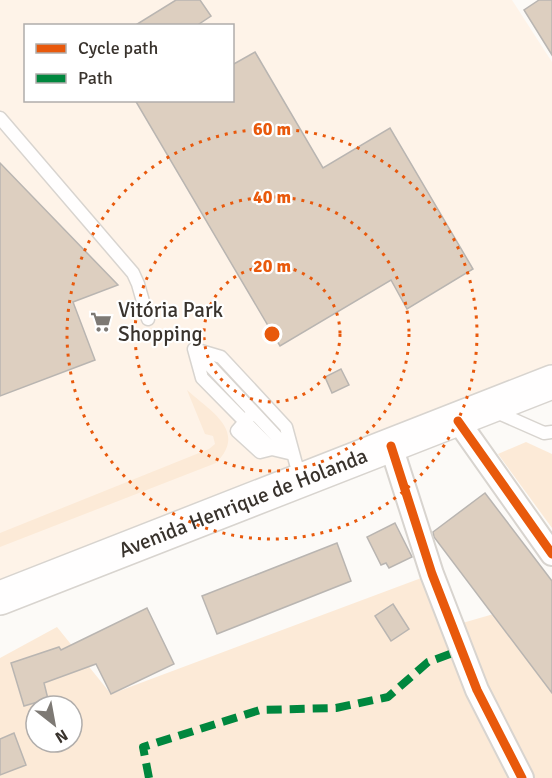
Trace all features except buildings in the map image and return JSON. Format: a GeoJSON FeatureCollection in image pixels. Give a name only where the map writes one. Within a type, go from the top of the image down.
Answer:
{"type":"FeatureCollection","features":[{"type":"Feature","properties":{"kind":"main road","name":"Avenida Henrique de Holanda"},"geometry":{"type":"LineString","coordinates":[[0,598],[300,466],[391,446],[552,382]]}},
{"type":"Feature","properties":{"kind":"street"},"geometry":{"type":"LineString","coordinates":[[458,421],[552,554]]}},
{"type":"Feature","properties":{"kind":"street"},"geometry":{"type":"LineString","coordinates":[[391,446],[432,574],[477,690],[522,778]]}},
{"type":"Feature","properties":{"kind":"lane"},"geometry":{"type":"LineString","coordinates":[[0,118],[133,273],[148,319]]}},
{"type":"Feature","properties":{"kind":"lane"},"geometry":{"type":"LineString","coordinates":[[194,349],[220,357],[285,427],[300,466],[272,450],[249,417],[194,349]]}},
{"type":"Feature","properties":{"kind":"lane"},"geometry":{"type":"LineString","coordinates":[[249,417],[264,404]]}},
{"type":"Feature","properties":{"kind":"lane"},"geometry":{"type":"LineString","coordinates":[[488,408],[544,432],[552,432]]}},
{"type":"Feature","properties":{"kind":"lane"},"geometry":{"type":"LineString","coordinates":[[249,417],[300,466]]}},
{"type":"Feature","properties":{"kind":"shaded area"},"geometry":{"type":"Polygon","coordinates":[[[0,0],[512,0],[552,62],[552,367],[0,589],[0,0]]]}},
{"type":"Feature","properties":{"kind":"shaded area"},"geometry":{"type":"Polygon","coordinates":[[[187,390],[215,414],[227,431],[228,441],[225,452],[216,463],[0,547],[0,533],[209,449],[215,444],[213,436],[205,434],[187,390]]]}},
{"type":"Feature","properties":{"kind":"shaded area"},"geometry":{"type":"Polygon","coordinates":[[[526,442],[552,454],[552,528],[498,454],[526,442]]]}},
{"type":"Feature","properties":{"kind":"shaded area"},"geometry":{"type":"Polygon","coordinates":[[[432,574],[452,626],[552,597],[552,778],[0,778],[0,658],[57,627],[111,694],[432,574]]]}},
{"type":"Feature","properties":{"kind":"marked path"},"geometry":{"type":"LineString","coordinates":[[149,778],[143,747],[260,710],[336,708],[388,697],[428,662],[461,650]]}},
{"type":"Feature","properties":{"kind":"cycle path"},"geometry":{"type":"LineString","coordinates":[[458,421],[552,554]]}},
{"type":"Feature","properties":{"kind":"cycle path"},"geometry":{"type":"LineString","coordinates":[[391,446],[432,574],[477,690],[522,778]]}},
{"type":"Feature","properties":{"kind":"place","name":"Vitória Park Shopping"},"geometry":{"type":"Point","coordinates":[101,322]}}]}
